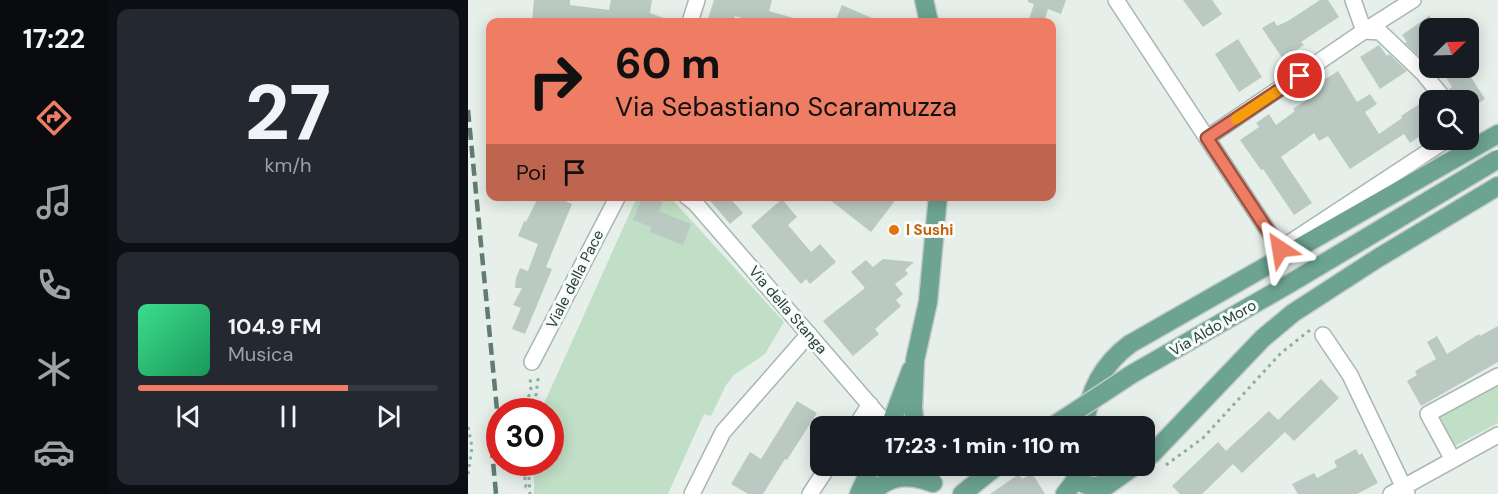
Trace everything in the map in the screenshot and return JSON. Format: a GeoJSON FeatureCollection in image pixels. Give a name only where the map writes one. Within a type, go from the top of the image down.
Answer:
{"type":"FeatureCollection","features":[{"type":"Feature","properties":{"kind":"main road"},"geometry":{"type":"LineString","coordinates":[[924,0],[928,18]]}},
{"type":"Feature","properties":{"kind":"main road"},"geometry":{"type":"LineString","coordinates":[[1087,416],[1091,396],[1103,371],[1130,344],[1498,134]]}},
{"type":"Feature","properties":{"kind":"main road","name":"Via Aldo Moro"},"geometry":{"type":"LineString","coordinates":[[1068,416],[1132,374],[1289,284],[1498,159]]}},
{"type":"Feature","properties":{"kind":"main road"},"geometry":{"type":"LineString","coordinates":[[1155,451],[1263,338],[1293,313],[1377,258],[1498,186]]}},
{"type":"Feature","properties":{"kind":"main road"},"geometry":{"type":"LineString","coordinates":[[914,416],[915,360],[928,302],[938,201]]}},
{"type":"Feature","properties":{"kind":"main road"},"geometry":{"type":"LineString","coordinates":[[892,416],[915,360]]}},
{"type":"Feature","properties":{"kind":"main road"},"geometry":{"type":"LineString","coordinates":[[859,494],[867,476]]}},
{"type":"Feature","properties":{"kind":"main road"},"geometry":{"type":"LineString","coordinates":[[962,494],[984,476]]}},
{"type":"Feature","properties":{"kind":"main road"},"geometry":{"type":"LineString","coordinates":[[1065,494],[1076,476]]}},
{"type":"Feature","properties":{"kind":"main road"},"geometry":{"type":"LineString","coordinates":[[1079,476],[1079,480],[1085,485],[1100,486],[1113,481]]}},
{"type":"Feature","properties":{"kind":"main road"},"geometry":{"type":"LineString","coordinates":[[1095,494],[1120,476]]}},
{"type":"Feature","properties":{"kind":"main road"},"geometry":{"type":"LineString","coordinates":[[871,494],[881,483],[896,478],[913,477],[937,489]]}},
{"type":"Feature","properties":{"kind":"street"},"geometry":{"type":"LineString","coordinates":[[691,18],[697,0]]}},
{"type":"Feature","properties":{"kind":"street"},"geometry":{"type":"LineString","coordinates":[[1116,0],[1280,249],[1431,150]]}},
{"type":"Feature","properties":{"kind":"street"},"geometry":{"type":"LineString","coordinates":[[1353,0],[1364,32]]}},
{"type":"Feature","properties":{"kind":"street"},"geometry":{"type":"LineString","coordinates":[[1207,138],[1413,0]]}},
{"type":"Feature","properties":{"kind":"street"},"geometry":{"type":"LineString","coordinates":[[1364,32],[1380,32],[1423,73],[1437,90]]}},
{"type":"Feature","properties":{"kind":"street","name":"Viale della Pace"},"geometry":{"type":"LineString","coordinates":[[531,367],[615,201]]}},
{"type":"Feature","properties":{"kind":"street","name":"Via della Stanga"},"geometry":{"type":"LineString","coordinates":[[692,201],[880,416]]}},
{"type":"Feature","properties":{"kind":"street"},"geometry":{"type":"LineString","coordinates":[[1317,332],[1350,375],[1401,492],[1498,435]]}},
{"type":"Feature","properties":{"kind":"street"},"geometry":{"type":"LineString","coordinates":[[692,494],[723,432],[809,334]]}},
{"type":"Feature","properties":{"kind":"street"},"geometry":{"type":"LineString","coordinates":[[1453,460],[1428,414],[1498,375]]}},
{"type":"Feature","properties":{"kind":"street"},"geometry":{"type":"LineString","coordinates":[[862,416],[870,404]]}},
{"type":"Feature","properties":{"kind":"street"},"geometry":{"type":"LineString","coordinates":[[810,494],[822,476]]}},
{"type":"Feature","properties":{"kind":"street"},"geometry":{"type":"LineString","coordinates":[[927,476],[937,489]]}},
{"type":"Feature","properties":{"kind":"path"},"geometry":{"type":"LineString","coordinates":[[1165,466],[1203,438],[1281,352],[1317,332]]}},
{"type":"Feature","properties":{"kind":"path"},"geometry":{"type":"LineString","coordinates":[[528,398],[531,390],[531,367]]}},
{"type":"Feature","properties":{"kind":"path"},"geometry":{"type":"LineString","coordinates":[[531,367],[538,379],[536,398]]}},
{"type":"Feature","properties":{"kind":"path"},"geometry":{"type":"LineString","coordinates":[[468,427],[472,447],[468,474]]}},
{"type":"Feature","properties":{"kind":"path"},"geometry":{"type":"LineString","coordinates":[[525,476],[526,487],[529,487]]}},
{"type":"Feature","properties":{"kind":"path"},"geometry":{"type":"LineString","coordinates":[[529,476],[530,494]]}},
{"type":"Feature","properties":{"kind":"green space"},"geometry":{"type":"Polygon","coordinates":[[[635,201],[674,201],[784,322],[765,354],[734,375],[726,385],[711,416],[704,414],[668,494],[534,494],[534,476],[564,476],[564,398],[547,398],[635,201]]]}},
{"type":"Feature","properties":{"kind":"green space"},"geometry":{"type":"Polygon","coordinates":[[[1498,384],[1498,423],[1455,446],[1439,418],[1498,384]]]}},
{"type":"Feature","properties":{"kind":"building"},"geometry":{"type":"Polygon","coordinates":[[[534,0],[570,0],[570,5],[609,10],[611,0],[652,0],[650,13],[664,18],[532,18],[534,0]]]}},
{"type":"Feature","properties":{"kind":"building"},"geometry":{"type":"Polygon","coordinates":[[[714,0],[772,0],[769,11],[794,18],[735,16],[734,18],[708,18],[714,0]]]}},
{"type":"Feature","properties":{"kind":"building"},"geometry":{"type":"Polygon","coordinates":[[[1028,0],[1066,0],[1061,14],[1048,9],[1045,18],[1029,18],[1034,4],[1028,0]]]}},
{"type":"Feature","properties":{"kind":"building"},"geometry":{"type":"Polygon","coordinates":[[[1183,0],[1212,0],[1222,14],[1203,27],[1183,0]]]}},
{"type":"Feature","properties":{"kind":"building"},"geometry":{"type":"Polygon","coordinates":[[[1320,0],[1328,0],[1339,17],[1301,42],[1304,45],[1283,59],[1262,28],[1274,21],[1277,26],[1288,21],[1320,0]]]}},
{"type":"Feature","properties":{"kind":"building"},"geometry":{"type":"Polygon","coordinates":[[[842,5],[872,18],[837,18],[842,5]]]}},
{"type":"Feature","properties":{"kind":"building"},"geometry":{"type":"Polygon","coordinates":[[[1419,23],[1419,56],[1405,43],[1407,42],[1402,35],[1419,23]]]}},
{"type":"Feature","properties":{"kind":"building"},"geometry":{"type":"Polygon","coordinates":[[[1238,39],[1262,77],[1239,92],[1215,54],[1238,39]]]}},
{"type":"Feature","properties":{"kind":"building"},"geometry":{"type":"Polygon","coordinates":[[[1379,45],[1387,56],[1389,54],[1407,71],[1380,89],[1360,57],[1379,45]]]}},
{"type":"Feature","properties":{"kind":"building"},"geometry":{"type":"Polygon","coordinates":[[[1338,71],[1357,102],[1370,94],[1377,104],[1365,112],[1379,134],[1419,104],[1419,137],[1410,143],[1404,134],[1350,169],[1328,136],[1319,141],[1314,133],[1281,157],[1312,203],[1294,215],[1240,140],[1259,127],[1256,123],[1269,114],[1276,125],[1295,111],[1293,109],[1320,91],[1316,85],[1338,71]]]}},
{"type":"Feature","properties":{"kind":"building"},"geometry":{"type":"Polygon","coordinates":[[[1446,78],[1471,78],[1485,99],[1479,103],[1479,90],[1449,90],[1452,87],[1446,78]]]}},
{"type":"Feature","properties":{"kind":"building"},"geometry":{"type":"Polygon","coordinates":[[[536,201],[565,201],[572,204],[546,267],[552,269],[525,334],[512,329],[521,308],[513,305],[522,288],[515,288],[516,278],[520,268],[528,271],[538,244],[518,236],[524,221],[526,222],[536,201]]]}},
{"type":"Feature","properties":{"kind":"building"},"geometry":{"type":"Polygon","coordinates":[[[641,201],[663,201],[659,211],[691,224],[683,245],[650,232],[651,227],[633,220],[641,201]]]}},
{"type":"Feature","properties":{"kind":"building"},"geometry":{"type":"Polygon","coordinates":[[[710,201],[732,201],[743,213],[730,224],[710,201]]]}},
{"type":"Feature","properties":{"kind":"building"},"geometry":{"type":"Polygon","coordinates":[[[780,201],[784,201],[797,217],[788,225],[811,252],[820,244],[836,262],[810,284],[806,279],[801,284],[751,226],[780,201]]]}},
{"type":"Feature","properties":{"kind":"building"},"geometry":{"type":"Polygon","coordinates":[[[831,201],[893,201],[871,232],[831,201]]]}},
{"type":"Feature","properties":{"kind":"building"},"geometry":{"type":"Polygon","coordinates":[[[883,259],[914,262],[905,270],[908,274],[895,284],[903,294],[896,300],[901,306],[875,329],[879,334],[853,356],[823,321],[865,288],[851,272],[866,260],[873,267],[883,259]]]}},
{"type":"Feature","properties":{"kind":"building"},"geometry":{"type":"Polygon","coordinates":[[[1498,326],[1498,362],[1421,406],[1407,381],[1417,375],[1415,371],[1436,359],[1427,342],[1437,336],[1447,354],[1479,334],[1480,336],[1498,326]]]}},
{"type":"Feature","properties":{"kind":"building"},"geometry":{"type":"Polygon","coordinates":[[[1321,379],[1339,398],[1294,441],[1285,432],[1242,473],[1233,464],[1202,494],[1180,494],[1172,486],[1218,442],[1226,451],[1269,411],[1278,420],[1321,379]]]}},
{"type":"Feature","properties":{"kind":"building"},"geometry":{"type":"Polygon","coordinates":[[[797,401],[817,413],[815,416],[810,416],[810,424],[763,494],[748,494],[731,484],[750,452],[761,459],[797,401]]]}},
{"type":"Feature","properties":{"kind":"building"},"geometry":{"type":"Polygon","coordinates":[[[1356,449],[1359,455],[1362,453],[1378,483],[1357,494],[1298,494],[1292,484],[1314,473],[1317,478],[1337,467],[1334,461],[1356,449]]]}},
{"type":"Feature","properties":{"kind":"building"},"geometry":{"type":"Polygon","coordinates":[[[1016,476],[1020,476],[1022,479],[1034,476],[1045,494],[990,494],[1016,476]]]}},
{"type":"Feature","properties":{"kind":"railway"},"geometry":{"type":"LineString","coordinates":[[468,110],[496,398]]}},
{"type":"Feature","properties":{"kind":"railway"},"geometry":{"type":"LineString","coordinates":[[494,476],[496,494]]}},
{"type":"Feature","properties":{"kind":"slow traffic"},"geometry":{"type":"LineString","coordinates":[[1236,119],[1276,92]]}},
{"type":"Feature","properties":{"kind":"place","name":"I Sushi"},"geometry":{"type":"Point","coordinates":[894,230]}},
{"type":"Feature","properties":{"kind":"route"},"geometry":{"type":"LineString","coordinates":[[1280,249],[1207,138],[1300,76]]}}]}
